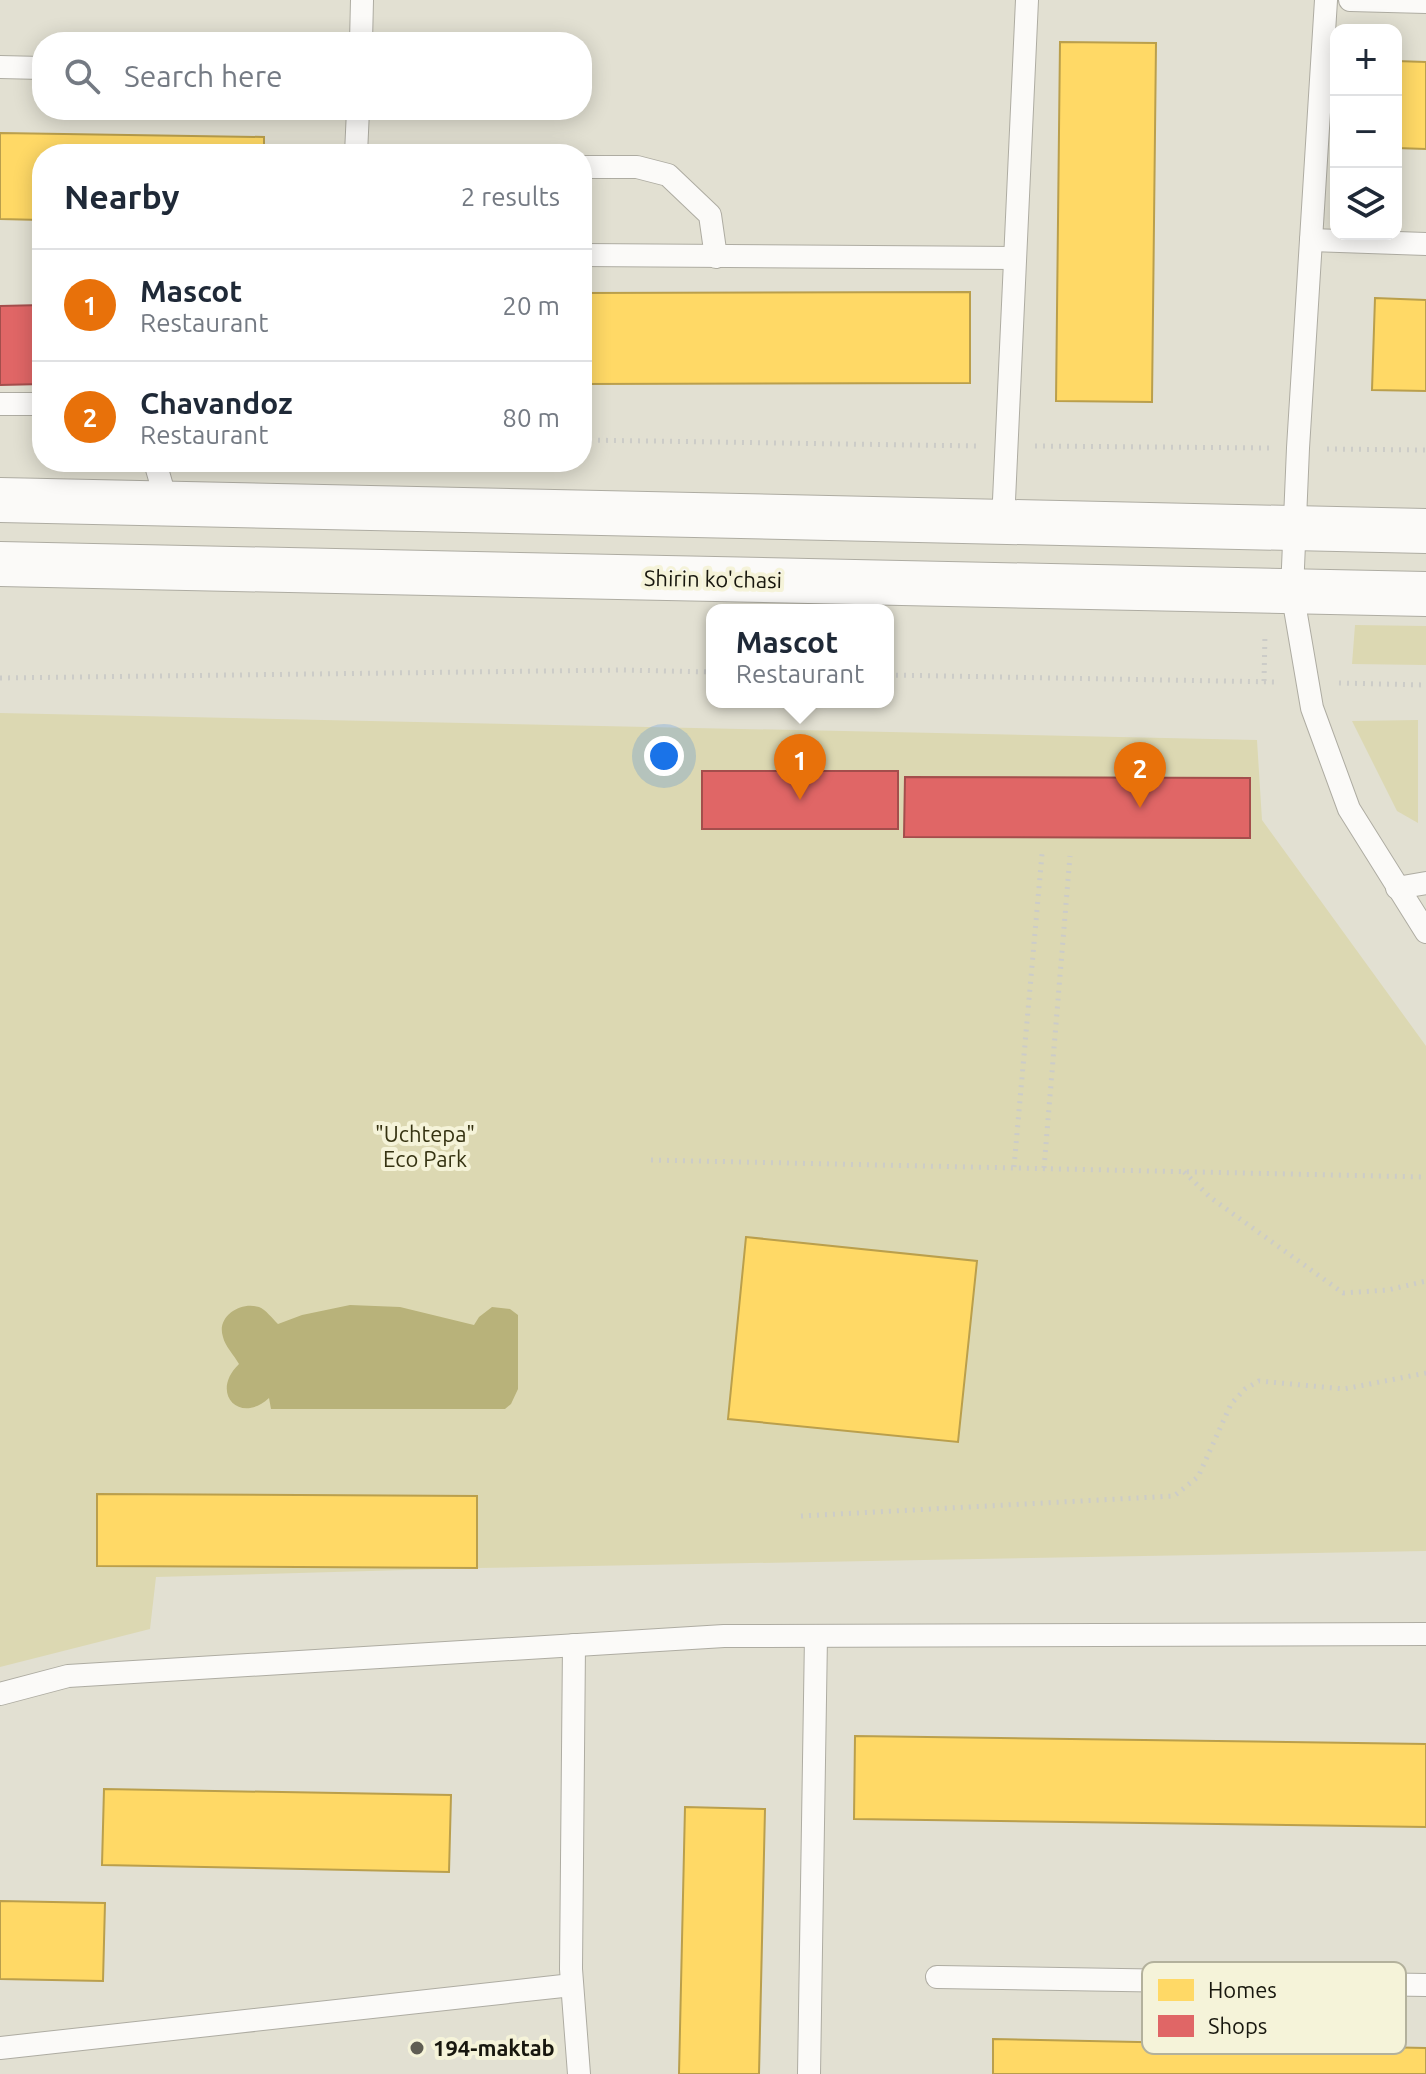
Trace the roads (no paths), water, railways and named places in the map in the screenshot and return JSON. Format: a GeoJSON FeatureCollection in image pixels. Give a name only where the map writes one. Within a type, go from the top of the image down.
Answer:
{"type":"FeatureCollection","features":[{"type":"Feature","properties":{"kind":"main road"},"geometry":{"type":"LineString","coordinates":[[0,500],[1426,531]]}},
{"type":"Feature","properties":{"kind":"main road","name":"Shirin ko'chasi"},"geometry":{"type":"LineString","coordinates":[[0,564],[1279,606],[1426,594]]}},
{"type":"Feature","properties":{"kind":"lane"},"geometry":{"type":"LineString","coordinates":[[361,32],[362,0]]}},
{"type":"Feature","properties":{"kind":"lane"},"geometry":{"type":"LineString","coordinates":[[1003,522],[1027,0]]}},
{"type":"Feature","properties":{"kind":"lane"},"geometry":{"type":"LineString","coordinates":[[1326,0],[1295,528],[1279,606],[1308,682],[1312,708],[1349,809],[1426,932]]}},
{"type":"Feature","properties":{"kind":"lane"},"geometry":{"type":"LineString","coordinates":[[1350,0],[1426,2]]}},
{"type":"Feature","properties":{"kind":"lane"},"geometry":{"type":"LineString","coordinates":[[0,67],[32,68]]}},
{"type":"Feature","properties":{"kind":"lane"},"geometry":{"type":"LineString","coordinates":[[356,144],[358,120]]}},
{"type":"Feature","properties":{"kind":"lane"},"geometry":{"type":"LineString","coordinates":[[592,167],[637,167],[668,175],[710,215],[716,257]]}},
{"type":"Feature","properties":{"kind":"lane"},"geometry":{"type":"LineString","coordinates":[[1311,240],[1426,244]]}},
{"type":"Feature","properties":{"kind":"lane"},"geometry":{"type":"LineString","coordinates":[[592,255],[1015,258]]}},
{"type":"Feature","properties":{"kind":"lane"},"geometry":{"type":"LineString","coordinates":[[0,404],[32,404]]}},
{"type":"Feature","properties":{"kind":"lane"},"geometry":{"type":"LineString","coordinates":[[158,472],[167,504]]}},
{"type":"Feature","properties":{"kind":"lane"},"geometry":{"type":"LineString","coordinates":[[1397,888],[1426,883]]}},
{"type":"Feature","properties":{"kind":"lane"},"geometry":{"type":"LineString","coordinates":[[0,1694],[68,1676],[724,1636],[1426,1634]]}},
{"type":"Feature","properties":{"kind":"lane"},"geometry":{"type":"LineString","coordinates":[[809,2074],[816,1636]]}},
{"type":"Feature","properties":{"kind":"lane"},"geometry":{"type":"LineString","coordinates":[[574,1645],[572,1985],[579,2074]]}},
{"type":"Feature","properties":{"kind":"lane"},"geometry":{"type":"LineString","coordinates":[[937,1977],[1142,1980]]}},
{"type":"Feature","properties":{"kind":"lane"},"geometry":{"type":"LineString","coordinates":[[0,2048],[572,1985]]}},
{"type":"Feature","properties":{"kind":"lane"},"geometry":{"type":"LineString","coordinates":[[1406,1985],[1426,1985]]}},
{"type":"Feature","properties":{"kind":"place","name":"Mascot"},"geometry":{"type":"Point","coordinates":[800,800]}},
{"type":"Feature","properties":{"kind":"place","name":"Chavandoz"},"geometry":{"type":"Point","coordinates":[1140,808]}},
{"type":"Feature","properties":{"kind":"place","name":"194-maktab"},"geometry":{"type":"Point","coordinates":[417,2048]}},
{"type":"Feature","properties":{"kind":"park label","name":"\"Uchtepa\" Eco Park"},"geometry":{"type":"Point","coordinates":[425,1146]}}]}
